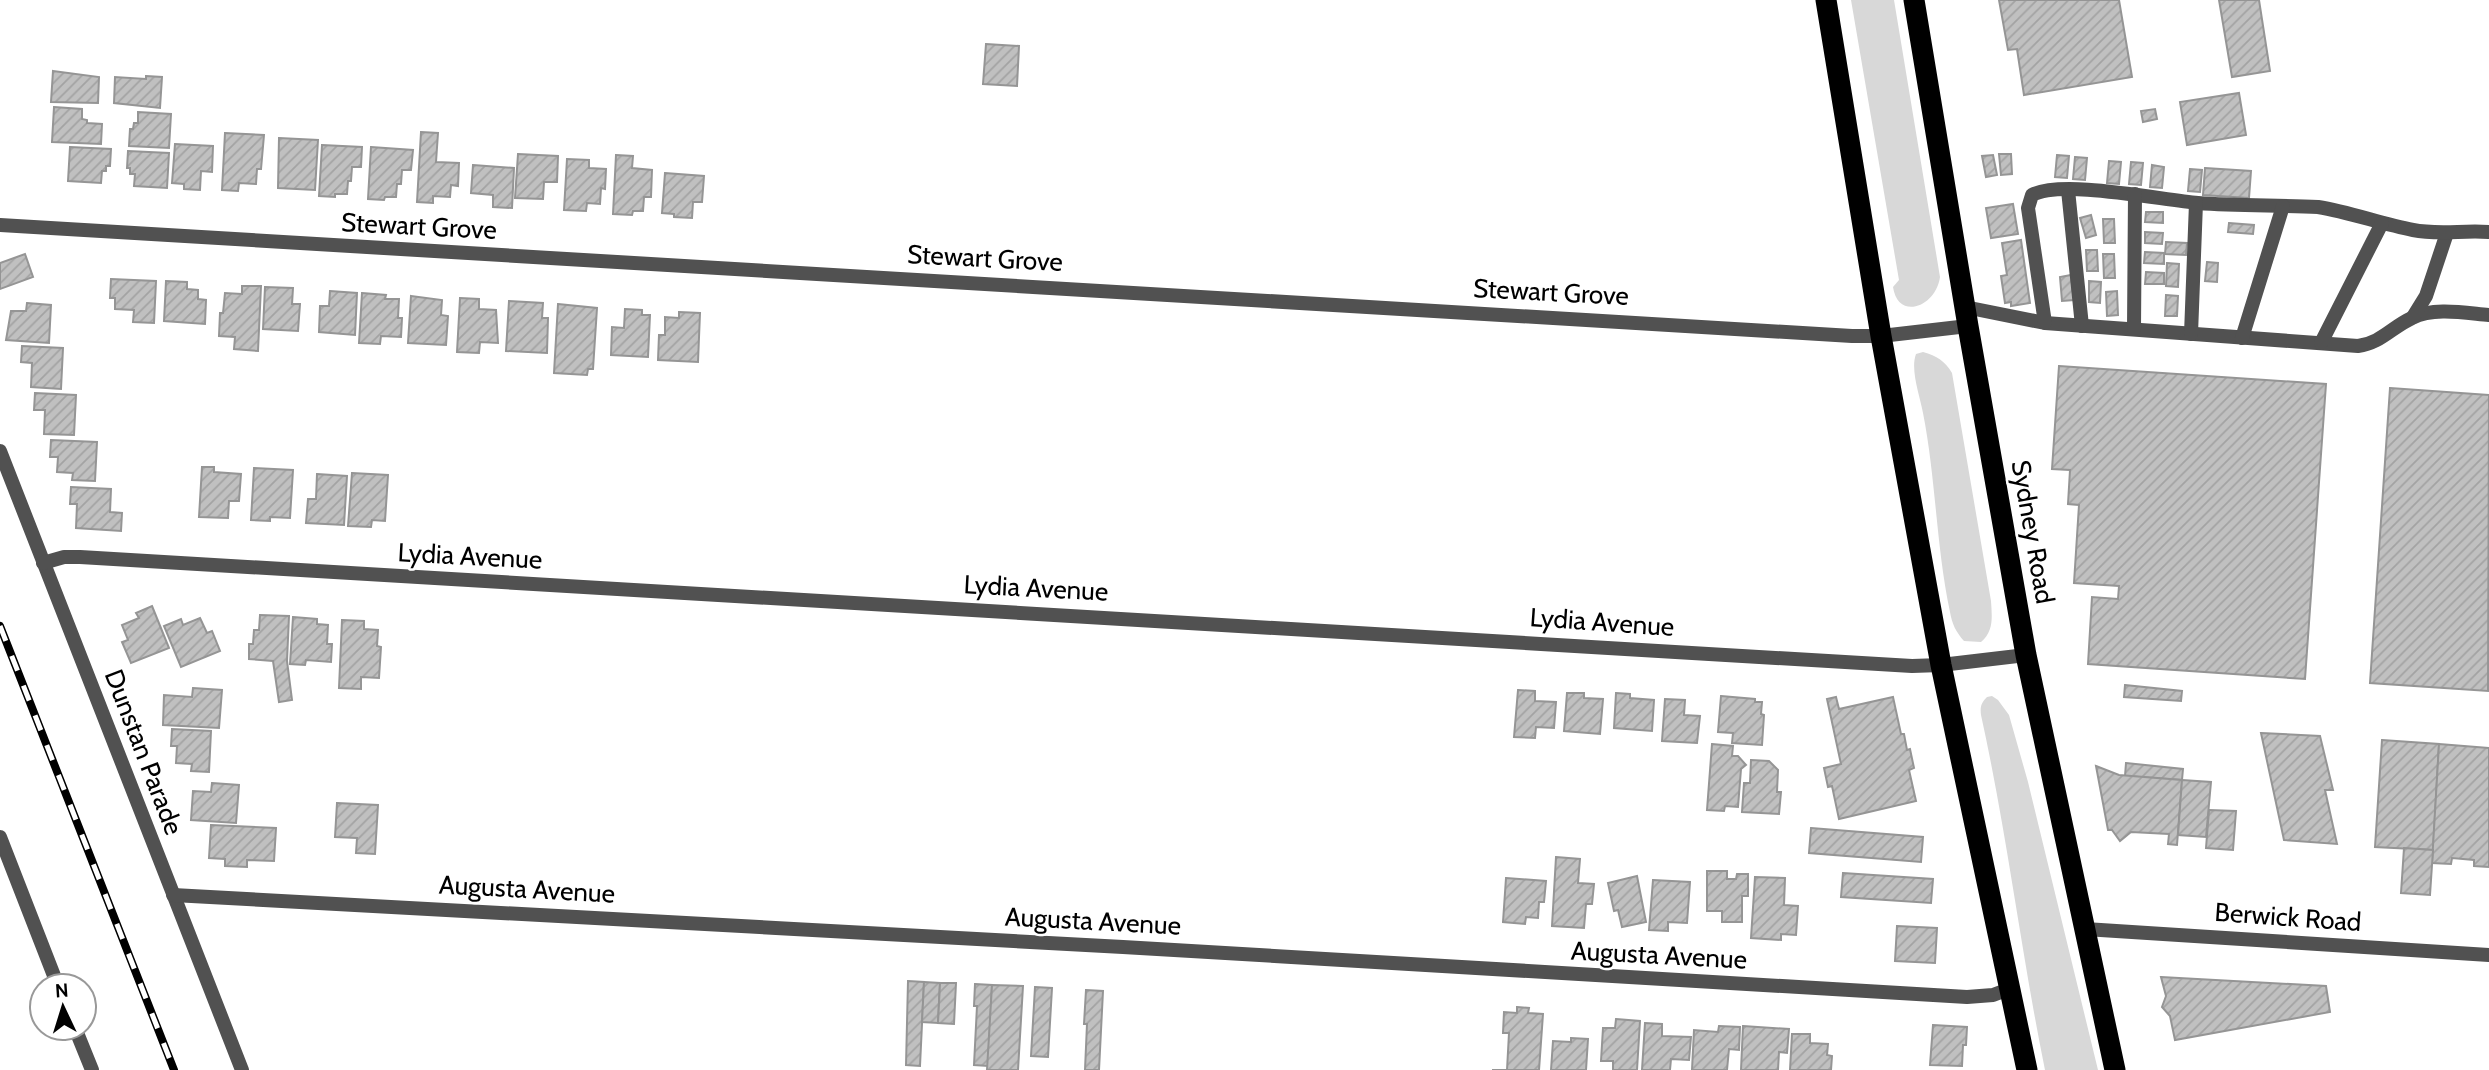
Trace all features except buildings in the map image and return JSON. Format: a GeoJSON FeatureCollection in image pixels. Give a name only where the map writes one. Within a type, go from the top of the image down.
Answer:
{"type":"FeatureCollection","features":[{"type":"Feature","properties":{"kind":"highway"},"geometry":{"type":"LineString","coordinates":[[1826,0],[1881,336],[1941,665],[2027,1070]]}},
{"type":"Feature","properties":{"kind":"highway","name":"Sydney Road"},"geometry":{"type":"LineString","coordinates":[[1914,0],[2026,655],[2115,1070]]}},
{"type":"Feature","properties":{"kind":"street"},"geometry":{"type":"LineString","coordinates":[[2068,190],[2082,326]]}},
{"type":"Feature","properties":{"kind":"street"},"geometry":{"type":"LineString","coordinates":[[2045,323],[2028,208],[2032,195],[2038,192],[2068,190],[2135,194],[2196,203],[2337,210],[2413,230],[2447,233],[2489,232]]}},
{"type":"Feature","properties":{"kind":"street"},"geometry":{"type":"LineString","coordinates":[[2134,329],[2135,194]]}},
{"type":"Feature","properties":{"kind":"street"},"geometry":{"type":"LineString","coordinates":[[2191,334],[2196,203]]}},
{"type":"Feature","properties":{"kind":"street"},"geometry":{"type":"LineString","coordinates":[[2242,338],[2283,206]]}},
{"type":"Feature","properties":{"kind":"street"},"geometry":{"type":"LineString","coordinates":[[2321,343],[2382,223]]}},
{"type":"Feature","properties":{"kind":"street","name":"Stewart Grove"},"geometry":{"type":"LineString","coordinates":[[0,225],[1881,336],[1966,316],[2367,345],[2385,337],[2413,317]]}},
{"type":"Feature","properties":{"kind":"street"},"geometry":{"type":"LineString","coordinates":[[2413,317],[2426,296],[2447,233]]}},
{"type":"Feature","properties":{"kind":"street"},"geometry":{"type":"LineString","coordinates":[[2413,317],[2439,313],[2489,315]]}},
{"type":"Feature","properties":{"kind":"street","name":"Dunstan Parade"},"geometry":{"type":"LineString","coordinates":[[0,451],[242,1070]]}},
{"type":"Feature","properties":{"kind":"street","name":"Lydia Avenue"},"geometry":{"type":"LineString","coordinates":[[43,563],[80,557],[1912,666],[2026,655]]}},
{"type":"Feature","properties":{"kind":"street"},"geometry":{"type":"LineString","coordinates":[[0,837],[53,972]]}},
{"type":"Feature","properties":{"kind":"street","name":"Augusta Avenue"},"geometry":{"type":"LineString","coordinates":[[173,895],[1137,948],[1953,997],[1983,997],[2009,989]]}},
{"type":"Feature","properties":{"kind":"street","name":"Berwick Road"},"geometry":{"type":"LineString","coordinates":[[2085,929],[2489,955]]}},
{"type":"Feature","properties":{"kind":"street"},"geometry":{"type":"LineString","coordinates":[[81,1042],[92,1070]]}},
{"type":"Feature","properties":{"kind":"shaded area"},"geometry":{"type":"Polygon","coordinates":[[[1851,0],[1894,0],[1940,277],[1932,296],[1917,306],[1902,304],[1896,298],[1893,287],[1899,280],[1851,0]]]}},
{"type":"Feature","properties":{"kind":"shaded area"},"geometry":{"type":"Polygon","coordinates":[[[1923,352],[1940,360],[1952,373],[1991,601],[1990,628],[1981,642],[1964,641],[1955,628],[1945,587],[1931,463],[1915,375],[1916,354],[1923,352]]]}},
{"type":"Feature","properties":{"kind":"shaded area"},"geometry":{"type":"Polygon","coordinates":[[[1992,696],[2009,715],[2028,782],[2098,1070],[2045,1070],[1981,715],[1982,703],[1992,696]]]}},
{"type":"Feature","properties":{"kind":"railway"},"geometry":{"type":"LineString","coordinates":[[0,626],[174,1070]]}}]}
